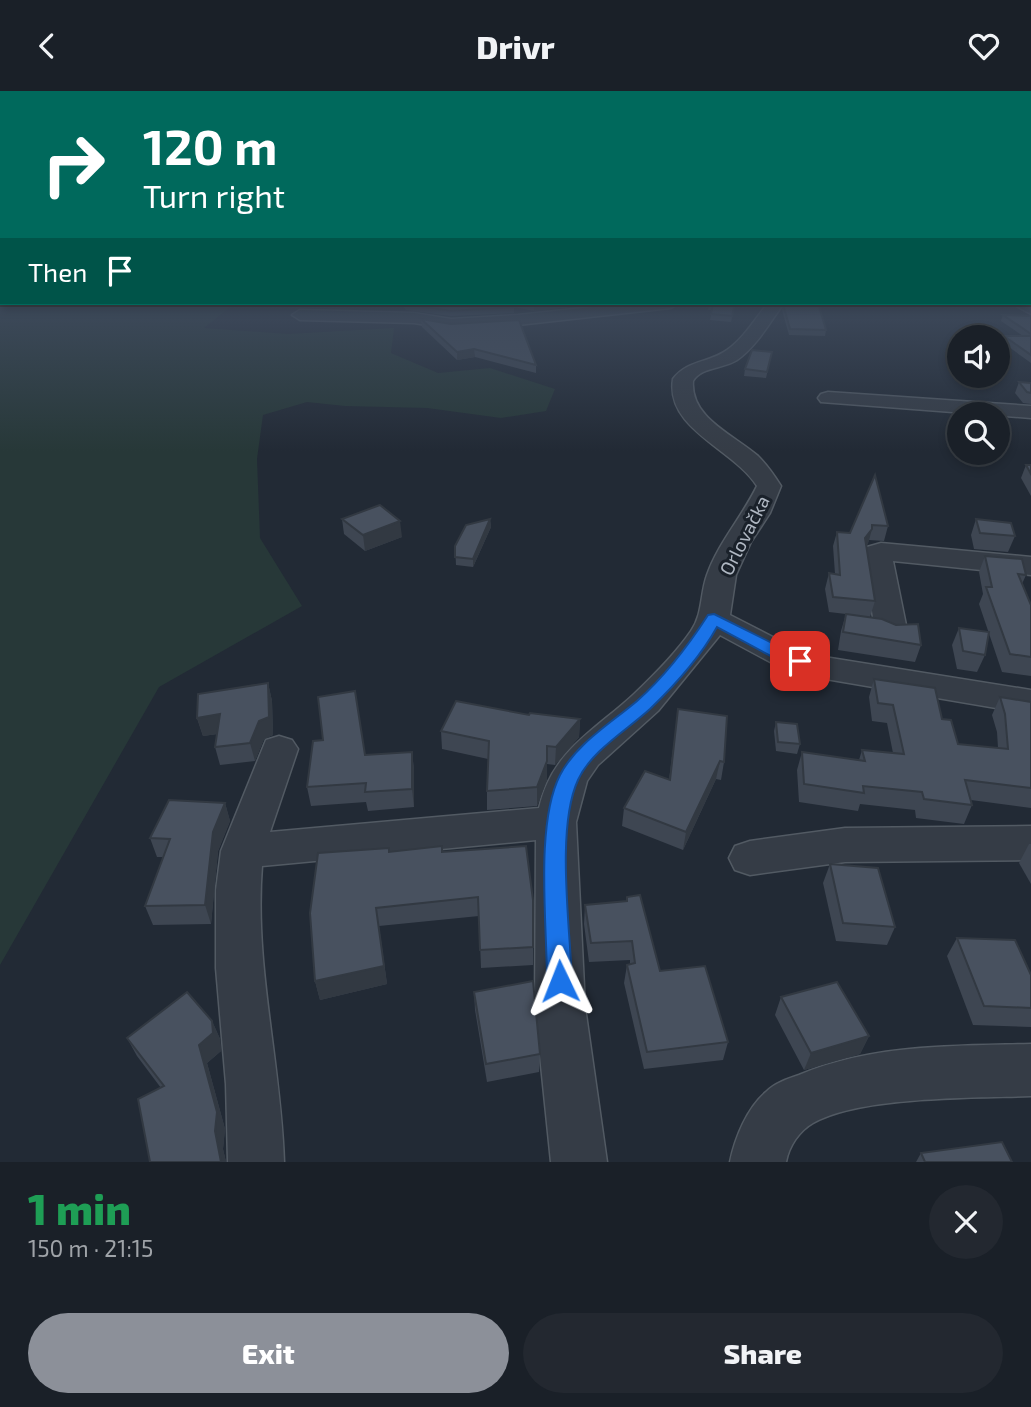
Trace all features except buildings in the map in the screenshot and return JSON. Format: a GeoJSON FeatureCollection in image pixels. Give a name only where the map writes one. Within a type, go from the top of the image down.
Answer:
{"type":"FeatureCollection","features":[{"type":"Feature","properties":{"kind":"street","name":"Orlovačka"},"geometry":{"type":"LineString","coordinates":[[708,629],[722,575],[737,542],[757,513],[769,486],[762,473],[748,458],[699,420],[684,401],[683,379],[690,370],[720,362],[739,351]]}},
{"type":"Feature","properties":{"kind":"street"},"geometry":{"type":"LineString","coordinates":[[828,398],[1031,412]]}},
{"type":"Feature","properties":{"kind":"street"},"geometry":{"type":"LineString","coordinates":[[891,630],[877,552],[1031,566]]}},
{"type":"Feature","properties":{"kind":"street"},"geometry":{"type":"LineString","coordinates":[[579,1162],[560,1007],[555,823],[569,777],[585,755],[646,703],[708,629],[814,666],[1031,702]]}},
{"type":"Feature","properties":{"kind":"street"},"geometry":{"type":"LineString","coordinates":[[256,1162],[254,1102],[245,1035],[236,906],[242,851],[279,749]]}},
{"type":"Feature","properties":{"kind":"street"},"geometry":{"type":"LineString","coordinates":[[242,851],[555,823]]}},
{"type":"Feature","properties":{"kind":"street"},"geometry":{"type":"LineString","coordinates":[[750,858],[845,845],[1031,843]]}},
{"type":"Feature","properties":{"kind":"street"},"geometry":{"type":"LineString","coordinates":[[758,1162],[759,1152],[770,1130],[792,1105],[841,1087],[914,1075],[1031,1070]]}},
{"type":"Feature","properties":{"kind":"shaded area"},"geometry":{"type":"Polygon","coordinates":[[[0,351],[391,351],[438,373],[490,368],[555,389],[546,411],[501,418],[427,408],[307,402],[263,415],[257,459],[260,538],[302,606],[159,687],[0,965],[0,351]]]}},
{"type":"Feature","properties":{"kind":"route"},"geometry":{"type":"LineString","coordinates":[[560,981],[555,823],[569,777],[585,755],[646,703],[702,639],[714,619],[786,657],[800,661]]}}]}
